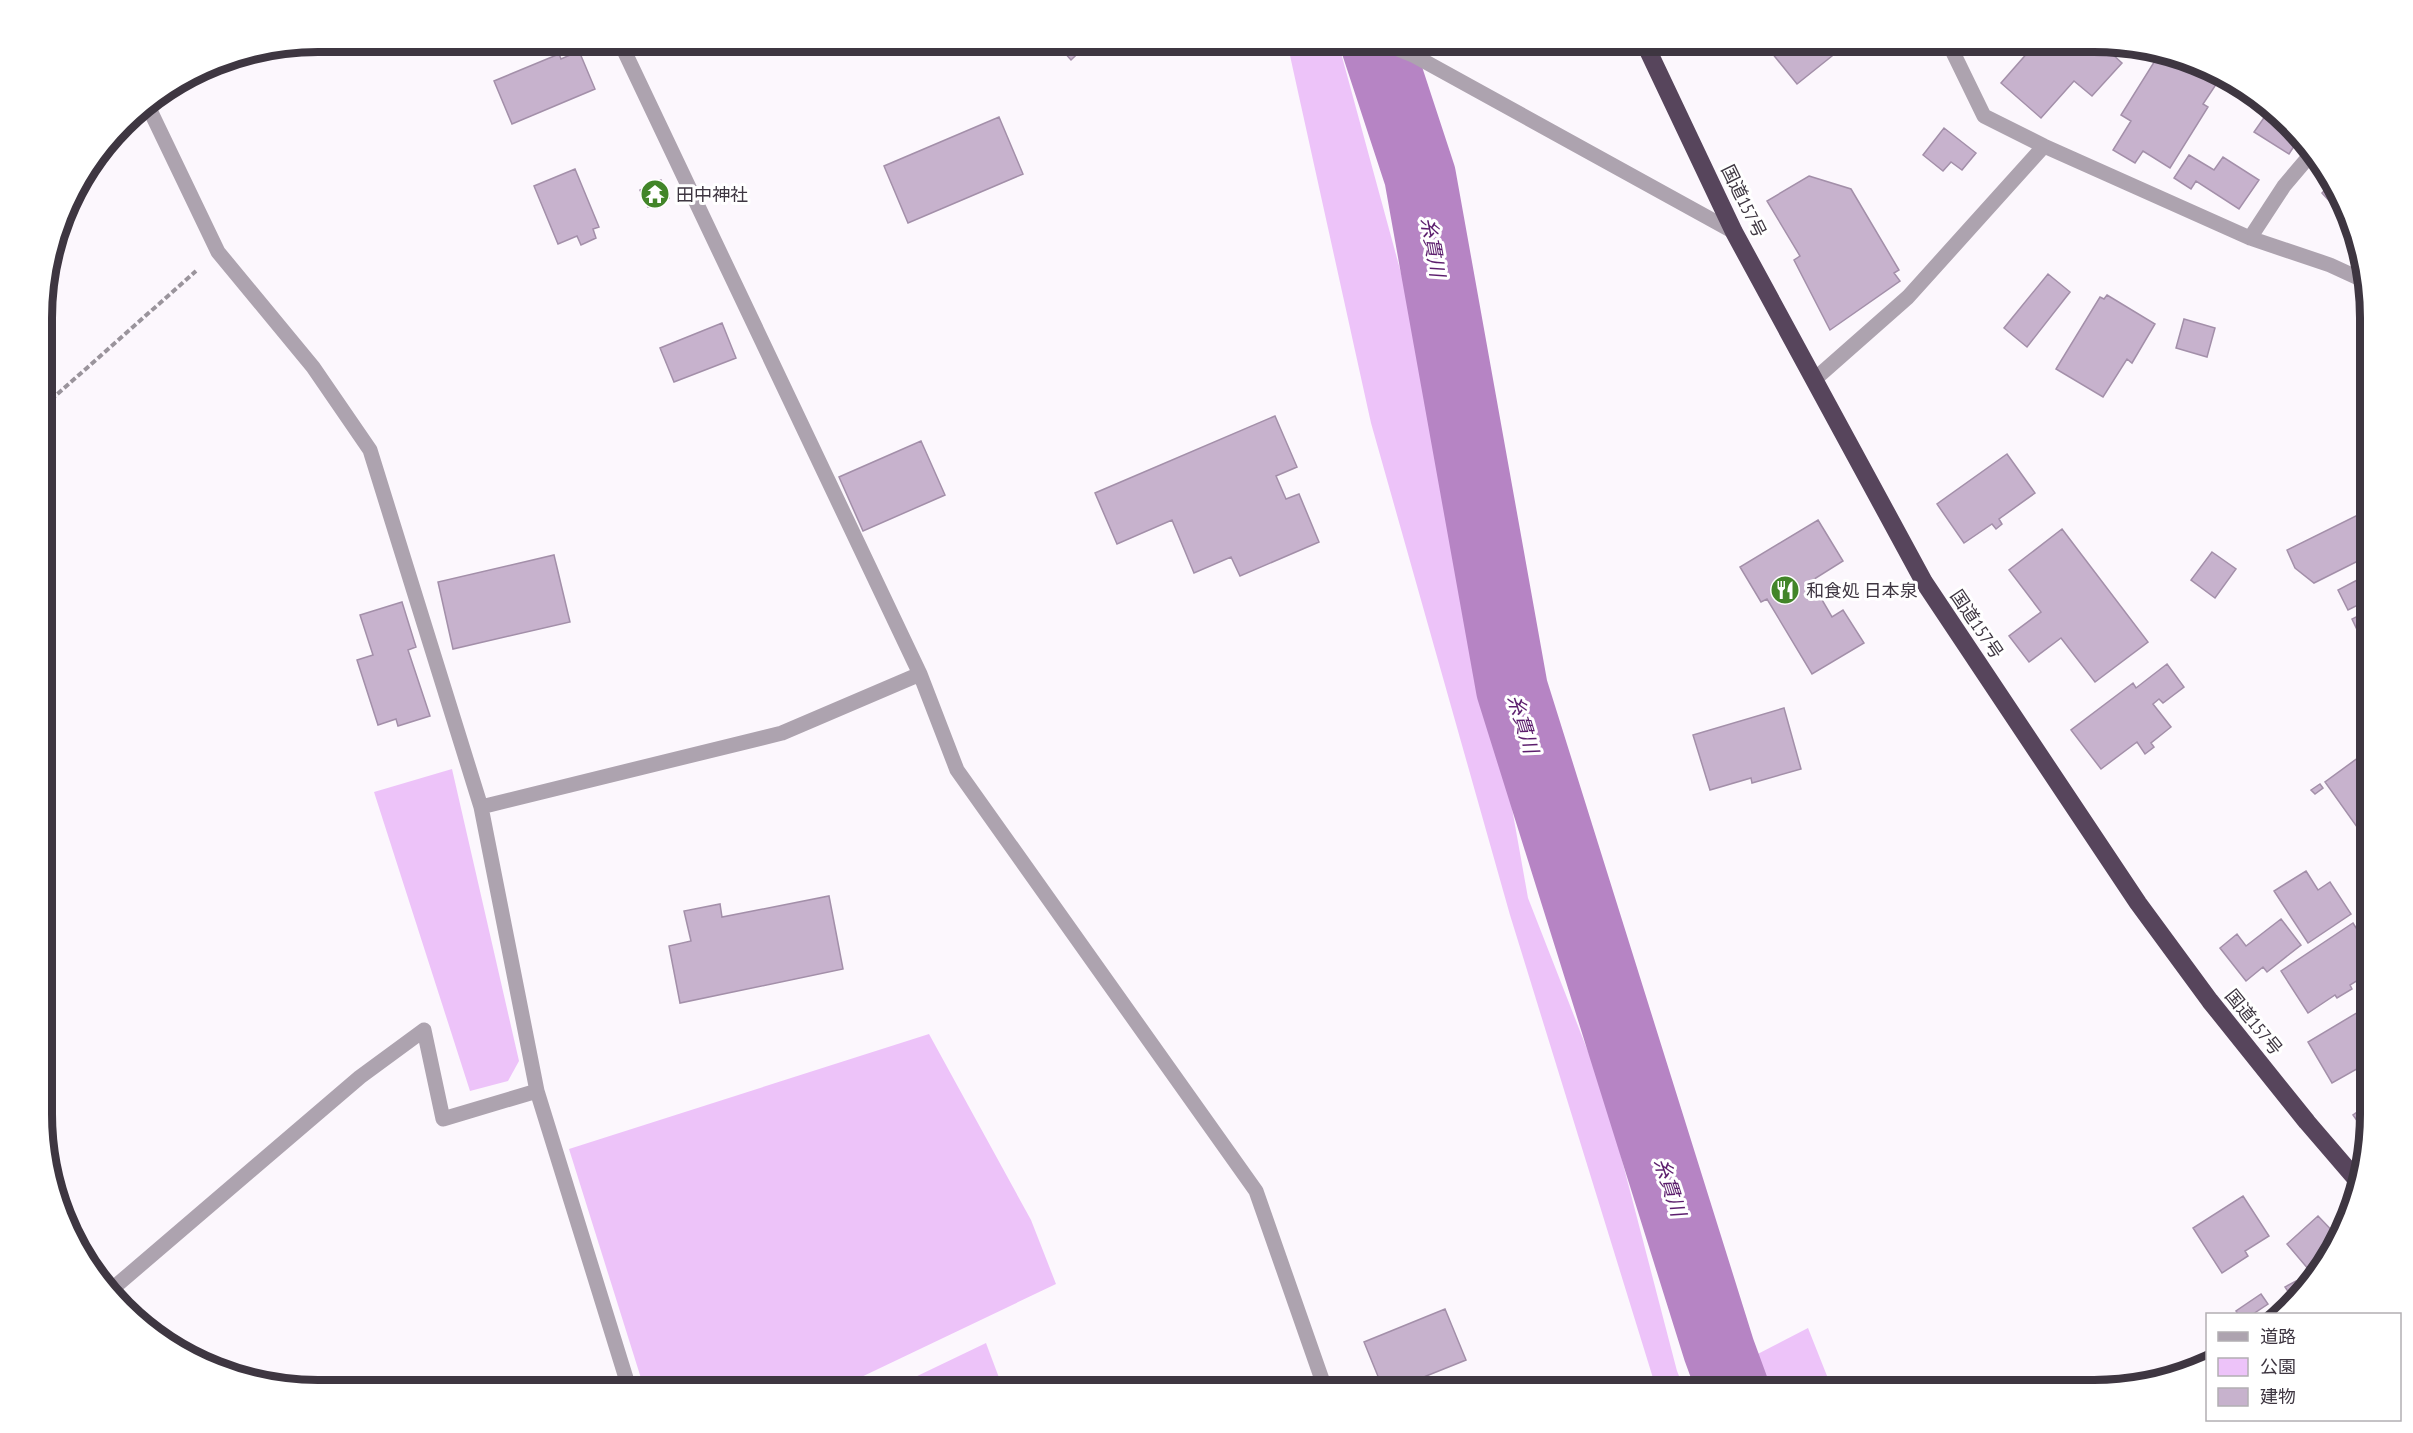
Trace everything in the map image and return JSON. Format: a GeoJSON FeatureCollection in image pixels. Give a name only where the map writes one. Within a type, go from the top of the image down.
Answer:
{"type":"FeatureCollection","features":[{"type":"Feature","properties":{"kind":"highway","name":"国道157号"},"geometry":{"type":"LineString","coordinates":[[1649,52],[1734,232],[1924,582],[2138,903],[2218,1011],[2353,1175]]}},
{"type":"Feature","properties":{"kind":"street"},"geometry":{"type":"LineString","coordinates":[[625,52],[920,674],[957,770],[1256,1191],[1322,1380]]}},
{"type":"Feature","properties":{"kind":"street"},"geometry":{"type":"LineString","coordinates":[[1406,52],[1734,232]]}},
{"type":"Feature","properties":{"kind":"street"},"geometry":{"type":"LineString","coordinates":[[1953,52],[1984,116],[2044,146],[2250,238],[2330,265],[2357,277]]}},
{"type":"Feature","properties":{"kind":"street"},"geometry":{"type":"LineString","coordinates":[[151,112],[218,252],[313,367],[370,450],[481,807],[537,1091],[627,1380]]}},
{"type":"Feature","properties":{"kind":"street"},"geometry":{"type":"LineString","coordinates":[[1815,378],[1908,297],[2044,146]]}},
{"type":"Feature","properties":{"kind":"street"},"geometry":{"type":"LineString","coordinates":[[2250,238],[2284,186],[2308,158]]}},
{"type":"Feature","properties":{"kind":"street"},"geometry":{"type":"LineString","coordinates":[[481,807],[782,733],[920,674]]}},
{"type":"Feature","properties":{"kind":"street"},"geometry":{"type":"LineString","coordinates":[[115,1287],[360,1077],[424,1030],[443,1119],[537,1091]]}},
{"type":"Feature","properties":{"kind":"path"},"geometry":{"type":"LineString","coordinates":[[52,399],[218,252]]}},
{"type":"Feature","properties":{"kind":"green space"},"geometry":{"type":"Polygon","coordinates":[[[1289,52],[1341,52],[1446,438],[1528,898],[1605,1095],[1681,1380],[1654,1380],[1510,915],[1371,423],[1289,52]]]}},
{"type":"Feature","properties":{"kind":"green space"},"geometry":{"type":"Polygon","coordinates":[[[452,769],[519,1061],[508,1081],[470,1091],[374,792],[452,769]]]}},
{"type":"Feature","properties":{"kind":"green space"},"geometry":{"type":"Polygon","coordinates":[[[929,1034],[1031,1220],[1056,1284],[855,1380],[642,1380],[569,1149],[929,1034]]]}},
{"type":"Feature","properties":{"kind":"green space"},"geometry":{"type":"Polygon","coordinates":[[[1808,1328],[1829,1380],[1756,1380],[1748,1359],[1808,1328]]]}},
{"type":"Feature","properties":{"kind":"green space"},"geometry":{"type":"Polygon","coordinates":[[[986,1343],[1000,1380],[909,1380],[986,1343]]]}},
{"type":"Feature","properties":{"kind":"building"},"geometry":{"type":"Polygon","coordinates":[[[579,52],[595,89],[512,124],[494,81],[559,54],[561,59],[579,52]]]}},
{"type":"Feature","properties":{"kind":"building"},"geometry":{"type":"Polygon","coordinates":[[[1064,52],[1079,52],[1071,60],[1064,52]]]}},
{"type":"Feature","properties":{"kind":"building"},"geometry":{"type":"Polygon","coordinates":[[[1771,52],[1837,52],[1797,84],[1771,52]]]}},
{"type":"Feature","properties":{"kind":"building"},"geometry":{"type":"Polygon","coordinates":[[[2028,52],[2111,53],[2122,63],[2092,96],[2074,81],[2041,118],[2001,83],[2028,52]]]}},
{"type":"Feature","properties":{"kind":"building"},"geometry":{"type":"Polygon","coordinates":[[[2155,60],[2197,73],[2217,83],[2203,104],[2208,107],[2170,168],[2143,151],[2135,163],[2113,150],[2131,121],[2121,115],[2155,60]]]}},
{"type":"Feature","properties":{"kind":"building"},"geometry":{"type":"Polygon","coordinates":[[[2266,115],[2296,144],[2289,154],[2254,132],[2266,115]]]}},
{"type":"Feature","properties":{"kind":"building"},"geometry":{"type":"Polygon","coordinates":[[[999,117],[1023,174],[908,223],[884,166],[999,117]]]}},
{"type":"Feature","properties":{"kind":"building"},"geometry":{"type":"Polygon","coordinates":[[[1944,128],[1976,153],[1962,170],[1951,162],[1943,171],[1923,155],[1944,128]]]}},
{"type":"Feature","properties":{"kind":"building"},"geometry":{"type":"Polygon","coordinates":[[[2189,155],[2214,170],[2223,157],[2259,180],[2239,209],[2196,181],[2191,189],[2174,178],[2189,155]]]}},
{"type":"Feature","properties":{"kind":"building"},"geometry":{"type":"Polygon","coordinates":[[[575,169],[599,227],[593,229],[596,238],[581,245],[577,236],[558,244],[534,186],[575,169]]]}},
{"type":"Feature","properties":{"kind":"building"},"geometry":{"type":"Polygon","coordinates":[[[1809,176],[1851,189],[1899,270],[1894,273],[1900,281],[1830,330],[1794,260],[1800,256],[1767,201],[1809,176]]]}},
{"type":"Feature","properties":{"kind":"building","name":"田中神社"},"geometry":{"type":"Polygon","coordinates":[[[661,180],[669,198],[648,207],[640,190],[661,180]]]}},
{"type":"Feature","properties":{"kind":"building"},"geometry":{"type":"Polygon","coordinates":[[[2327,188],[2337,209],[2322,193],[2327,188]]]}},
{"type":"Feature","properties":{"kind":"building"},"geometry":{"type":"Polygon","coordinates":[[[2048,274],[2070,292],[2027,347],[2004,328],[2048,274]]]}},
{"type":"Feature","properties":{"kind":"building"},"geometry":{"type":"Polygon","coordinates":[[[2107,295],[2155,324],[2132,363],[2127,359],[2103,397],[2056,369],[2100,297],[2104,299],[2107,295]]]}},
{"type":"Feature","properties":{"kind":"building"},"geometry":{"type":"Polygon","coordinates":[[[2184,319],[2215,328],[2207,357],[2176,348],[2184,319]]]}},
{"type":"Feature","properties":{"kind":"building"},"geometry":{"type":"Polygon","coordinates":[[[722,323],[736,358],[674,382],[660,348],[722,323]]]}},
{"type":"Feature","properties":{"kind":"building"},"geometry":{"type":"Polygon","coordinates":[[[1275,416],[1297,467],[1276,476],[1286,499],[1299,494],[1319,542],[1240,576],[1231,557],[1194,573],[1172,520],[1117,544],[1095,493],[1275,416]]]}},
{"type":"Feature","properties":{"kind":"building"},"geometry":{"type":"Polygon","coordinates":[[[921,441],[945,495],[863,531],[839,477],[921,441]]]}},
{"type":"Feature","properties":{"kind":"building"},"geometry":{"type":"Polygon","coordinates":[[[2007,454],[2035,493],[1999,519],[2002,524],[1996,529],[1992,524],[1964,543],[1937,504],[2007,454]]]}},
{"type":"Feature","properties":{"kind":"building"},"geometry":{"type":"Polygon","coordinates":[[[2360,514],[2360,560],[2314,583],[2295,568],[2287,550],[2360,514]]]}},
{"type":"Feature","properties":{"kind":"building","name":"和食処 日本泉"},"geometry":{"type":"Polygon","coordinates":[[[1818,520],[1843,561],[1811,581],[1832,617],[1843,610],[1864,643],[1812,674],[1767,599],[1761,602],[1740,567],[1818,520]]]}},
{"type":"Feature","properties":{"kind":"building"},"geometry":{"type":"Polygon","coordinates":[[[2062,529],[2148,642],[2095,682],[2061,638],[2029,662],[2009,636],[2041,612],[2009,570],[2062,529]]]}},
{"type":"Feature","properties":{"kind":"building"},"geometry":{"type":"Polygon","coordinates":[[[2212,552],[2236,569],[2215,598],[2191,580],[2212,552]]]}},
{"type":"Feature","properties":{"kind":"building"},"geometry":{"type":"Polygon","coordinates":[[[554,555],[570,622],[453,649],[438,582],[554,555]]]}},
{"type":"Feature","properties":{"kind":"building"},"geometry":{"type":"Polygon","coordinates":[[[2359,579],[2360,604],[2348,610],[2338,590],[2359,579]]]}},
{"type":"Feature","properties":{"kind":"building"},"geometry":{"type":"Polygon","coordinates":[[[402,602],[416,647],[408,650],[430,716],[398,726],[396,719],[378,725],[357,660],[373,655],[360,615],[402,602]]]}},
{"type":"Feature","properties":{"kind":"building"},"geometry":{"type":"Polygon","coordinates":[[[2360,615],[2360,636],[2352,619],[2360,615]]]}},
{"type":"Feature","properties":{"kind":"building"},"geometry":{"type":"Polygon","coordinates":[[[2167,664],[2184,687],[2163,703],[2159,699],[2153,704],[2171,727],[2151,743],[2154,747],[2145,754],[2137,742],[2101,769],[2071,730],[2133,683],[2136,688],[2167,664]]]}},
{"type":"Feature","properties":{"kind":"building"},"geometry":{"type":"Polygon","coordinates":[[[1784,708],[1801,769],[1752,783],[1751,778],[1710,790],[1693,735],[1784,708]]]}},
{"type":"Feature","properties":{"kind":"building"},"geometry":{"type":"Polygon","coordinates":[[[2360,756],[2360,831],[2325,782],[2360,756]]]}},
{"type":"Feature","properties":{"kind":"building"},"geometry":{"type":"Polygon","coordinates":[[[2320,784],[2323,788],[2315,794],[2311,790],[2320,784]]]}},
{"type":"Feature","properties":{"kind":"building"},"geometry":{"type":"Polygon","coordinates":[[[2306,871],[2318,890],[2330,882],[2351,914],[2308,943],[2274,891],[2306,871]]]}},
{"type":"Feature","properties":{"kind":"building"},"geometry":{"type":"Polygon","coordinates":[[[829,896],[843,969],[680,1003],[669,946],[691,941],[684,911],[720,904],[722,917],[829,896]]]}},
{"type":"Feature","properties":{"kind":"building"},"geometry":{"type":"Polygon","coordinates":[[[2281,919],[2301,945],[2267,972],[2263,967],[2246,981],[2220,948],[2237,934],[2246,946],[2281,919]]]}},
{"type":"Feature","properties":{"kind":"building"},"geometry":{"type":"Polygon","coordinates":[[[2353,923],[2360,934],[2360,959],[2357,961],[2360,966],[2360,979],[2350,985],[2352,989],[2337,998],[2335,995],[2308,1013],[2281,971],[2353,923]]]}},
{"type":"Feature","properties":{"kind":"building"},"geometry":{"type":"Polygon","coordinates":[[[2360,1011],[2360,1067],[2332,1083],[2308,1042],[2360,1011]]]}},
{"type":"Feature","properties":{"kind":"building"},"geometry":{"type":"Polygon","coordinates":[[[2360,1110],[2360,1125],[2353,1115],[2360,1110]]]}},
{"type":"Feature","properties":{"kind":"building"},"geometry":{"type":"Polygon","coordinates":[[[2243,1196],[2269,1236],[2245,1251],[2248,1256],[2222,1273],[2193,1228],[2243,1196]]]}},
{"type":"Feature","properties":{"kind":"building"},"geometry":{"type":"Polygon","coordinates":[[[2318,1216],[2333,1232],[2309,1270],[2287,1244],[2318,1216]]]}},
{"type":"Feature","properties":{"kind":"building"},"geometry":{"type":"Polygon","coordinates":[[[2296,1281],[2299,1286],[2289,1293],[2285,1287],[2296,1281]]]}},
{"type":"Feature","properties":{"kind":"building"},"geometry":{"type":"Polygon","coordinates":[[[2261,1294],[2268,1304],[2254,1313],[2237,1313],[2236,1311],[2261,1294]]]}},
{"type":"Feature","properties":{"kind":"building"},"geometry":{"type":"Polygon","coordinates":[[[1445,1309],[1466,1360],[1416,1380],[1380,1380],[1364,1342],[1445,1309]]]}},
{"type":"Feature","properties":{"kind":"waterway","name":"糸貫川"},"geometry":{"type":"LineString","coordinates":[[1379,52],[1420,176],[1512,689],[1730,1380]]}},
{"type":"Feature","properties":{"kind":"place","name":"田中神社"},"geometry":{"type":"Point","coordinates":[655,194]}},
{"type":"Feature","properties":{"kind":"place","name":"和食処 日本泉"},"geometry":{"type":"Point","coordinates":[1785,590]}}]}
